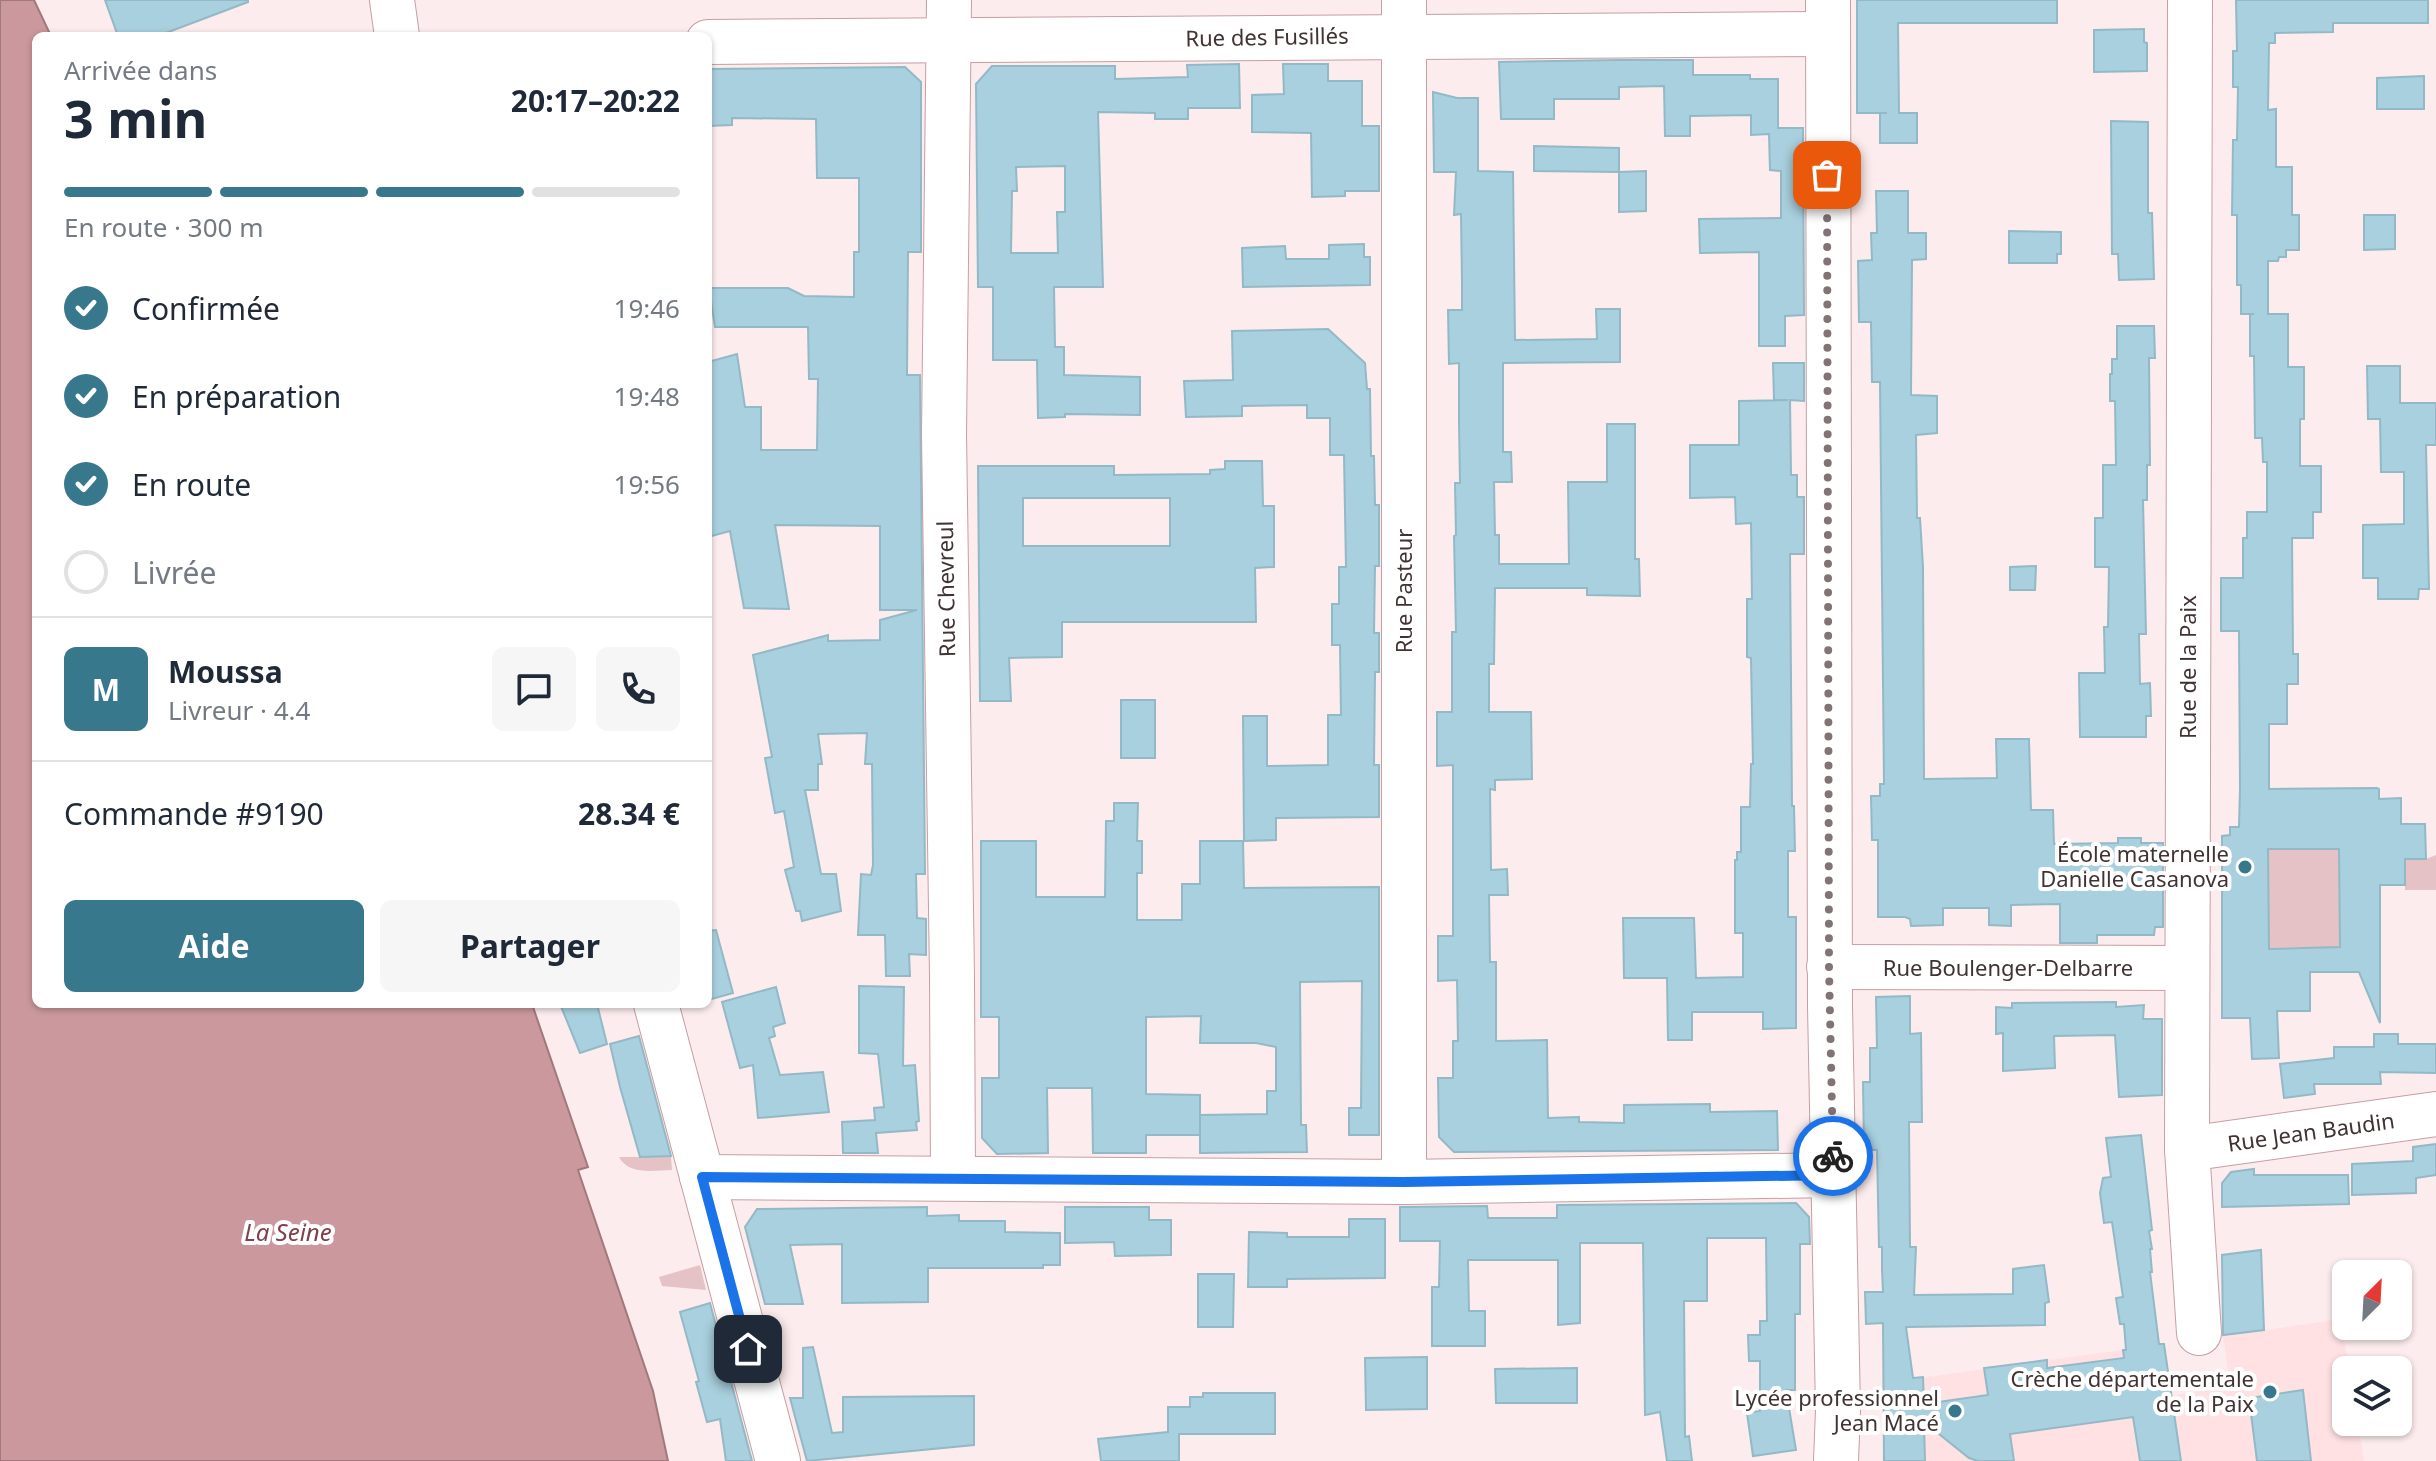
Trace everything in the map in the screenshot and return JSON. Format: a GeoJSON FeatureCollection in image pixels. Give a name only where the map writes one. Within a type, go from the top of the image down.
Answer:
{"type":"FeatureCollection","features":[{"type":"Feature","properties":{"kind":"street"},"geometry":{"type":"LineString","coordinates":[[392,0],[396,32]]}},
{"type":"Feature","properties":{"kind":"street","name":"Rue de la Paix"},"geometry":{"type":"LineString","coordinates":[[2190,0],[2187,1149],[2199,1333]]}},
{"type":"Feature","properties":{"kind":"street"},"geometry":{"type":"LineString","coordinates":[[1827,17],[1829,967],[1838,1410],[1836,1461]]}},
{"type":"Feature","properties":{"kind":"street","name":"Rue des Fusillés"},"geometry":{"type":"LineString","coordinates":[[712,42],[949,20],[1827,17]]}},
{"type":"Feature","properties":{"kind":"street","name":"Rue Pasteur"},"geometry":{"type":"LineString","coordinates":[[1404,18],[1404,1182]]}},
{"type":"Feature","properties":{"kind":"street","name":"Rue Chevreul"},"geometry":{"type":"LineString","coordinates":[[949,20],[944,434],[953,1178]]}},
{"type":"Feature","properties":{"kind":"street","name":"Rue Boulenger-Delbarre"},"geometry":{"type":"LineString","coordinates":[[1829,967],[2187,968]]}},
{"type":"Feature","properties":{"kind":"street"},"geometry":{"type":"LineString","coordinates":[[657,1008],[778,1461]]}},
{"type":"Feature","properties":{"kind":"street","name":"Rue Jean Baudin"},"geometry":{"type":"LineString","coordinates":[[2187,1149],[2436,1114]]}},
{"type":"Feature","properties":{"kind":"street"},"geometry":{"type":"LineString","coordinates":[[702,1177],[1404,1182],[1833,1175]]}},
{"type":"Feature","properties":{"kind":"shaded area"},"geometry":{"type":"Polygon","coordinates":[[[2268,849],[2339,849],[2340,947],[2269,948],[2268,849]]]}},
{"type":"Feature","properties":{"kind":"shaded area"},"geometry":{"type":"Polygon","coordinates":[[[2436,855],[2436,890],[2405,890],[2405,859],[2426,859],[2436,855]]]}},
{"type":"Feature","properties":{"kind":"shaded area"},"geometry":{"type":"Polygon","coordinates":[[[619,1157],[671,1157],[672,1170],[635,1169],[619,1157]]]}},
{"type":"Feature","properties":{"kind":"shaded area"},"geometry":{"type":"Polygon","coordinates":[[[700,1265],[706,1290],[662,1286],[659,1277],[700,1265]]]}},
{"type":"Feature","properties":{"kind":"shaded area"},"geometry":{"type":"Polygon","coordinates":[[[2332,1320],[2332,1340],[2344,1340],[2347,1356],[2332,1356],[2332,1436],[2360,1436],[2364,1461],[1884,1461],[1884,1383],[2164,1344],[2172,1396],[2230,1385],[2223,1336],[2332,1320]]]}},
{"type":"Feature","properties":{"kind":"water","name":"La Seine"},"geometry":{"type":"Polygon","coordinates":[[[0,0],[34,0],[49,32],[32,32],[32,1008],[533,1008],[588,1167],[578,1170],[653,1391],[668,1461],[0,1461],[0,0]]]}},
{"type":"Feature","properties":{"kind":"building"},"geometry":{"type":"Polygon","coordinates":[[[105,0],[248,0],[169,32],[117,32],[105,0]]]}},
{"type":"Feature","properties":{"kind":"building"},"geometry":{"type":"Polygon","coordinates":[[[1857,0],[2057,0],[2057,23],[1898,23],[1899,113],[1917,113],[1917,143],[1880,143],[1880,113],[1857,113],[1857,0]]]}},
{"type":"Feature","properties":{"kind":"building"},"geometry":{"type":"Polygon","coordinates":[[[2236,0],[2428,0],[2428,23],[2333,23],[2333,32],[2275,33],[2275,43],[2269,43],[2268,110],[2276,109],[2276,167],[2292,167],[2292,215],[2299,215],[2299,250],[2286,250],[2286,257],[2268,261],[2268,314],[2288,314],[2288,367],[2304,367],[2300,466],[2321,466],[2321,512],[2313,512],[2313,538],[2292,538],[2293,654],[2298,654],[2298,684],[2287,684],[2287,724],[2269,724],[2269,789],[2377,788],[2379,799],[2401,798],[2401,824],[2425,824],[2426,859],[2405,859],[2405,885],[2380,885],[2380,1023],[2359,972],[2310,972],[2310,1011],[2277,1011],[2279,1058],[2252,1059],[2250,1018],[2222,1018],[2222,836],[2230,835],[2230,827],[2239,827],[2240,789],[2239,631],[2221,631],[2221,578],[2243,578],[2243,538],[2247,538],[2247,512],[2267,512],[2267,462],[2263,462],[2262,438],[2255,438],[2250,314],[2241,314],[2241,285],[2237,285],[2237,215],[2232,215],[2233,140],[2237,140],[2238,87],[2233,87],[2233,51],[2237,51],[2236,0]],[[2268,849],[2269,949],[2340,947],[2339,849],[2268,849]]]}},
{"type":"Feature","properties":{"kind":"building"},"geometry":{"type":"Polygon","coordinates":[[[2144,29],[2147,71],[2094,72],[2094,30],[2144,29]]]}},
{"type":"Feature","properties":{"kind":"building"},"geometry":{"type":"Polygon","coordinates":[[[1693,60],[1693,75],[1750,75],[1750,79],[1778,79],[1778,128],[1803,128],[1804,315],[1785,316],[1785,346],[1759,346],[1759,252],[1700,253],[1699,219],[1781,218],[1781,171],[1770,170],[1769,134],[1751,135],[1751,115],[1690,116],[1690,136],[1665,136],[1664,86],[1619,87],[1619,99],[1554,99],[1554,119],[1501,119],[1499,62],[1693,60]]]}},
{"type":"Feature","properties":{"kind":"building"},"geometry":{"type":"Polygon","coordinates":[[[1239,64],[1240,108],[1188,108],[1188,119],[1155,119],[1155,113],[1098,112],[1103,287],[1054,287],[1055,347],[1064,347],[1064,375],[1140,377],[1140,415],[1065,414],[1065,417],[1038,418],[1037,360],[993,360],[993,287],[978,287],[976,84],[992,66],[1115,66],[1115,79],[1188,77],[1187,65],[1239,64]],[[1065,166],[1016,167],[1017,191],[1012,191],[1011,253],[1058,253],[1057,212],[1065,212],[1065,166]]]}},
{"type":"Feature","properties":{"kind":"building"},"geometry":{"type":"Polygon","coordinates":[[[1283,64],[1328,64],[1328,81],[1362,81],[1362,126],[1379,126],[1379,191],[1345,191],[1345,196],[1312,197],[1311,133],[1252,132],[1252,95],[1284,94],[1283,64]]]}},
{"type":"Feature","properties":{"kind":"building"},"geometry":{"type":"Polygon","coordinates":[[[905,67],[921,82],[921,252],[908,252],[907,375],[920,375],[925,874],[916,874],[917,918],[926,919],[926,955],[909,954],[910,976],[886,976],[885,935],[858,935],[861,874],[871,875],[873,865],[872,764],[865,764],[867,733],[818,734],[822,764],[818,764],[818,790],[805,790],[821,874],[836,874],[841,911],[802,921],[800,911],[796,911],[785,870],[794,867],[784,811],[775,813],[765,758],[772,757],[753,655],[828,635],[828,641],[880,640],[880,620],[917,610],[880,610],[880,526],[775,525],[789,609],[744,608],[730,531],[712,536],[712,361],[737,354],[745,407],[761,407],[761,450],[817,450],[818,379],[809,379],[808,327],[715,327],[712,288],[788,288],[804,296],[854,297],[854,252],[859,252],[859,178],[817,178],[816,119],[732,118],[732,125],[712,126],[712,69],[905,67]]]}},
{"type":"Feature","properties":{"kind":"building"},"geometry":{"type":"Polygon","coordinates":[[[2424,76],[2424,109],[2377,109],[2377,78],[2424,76]]]}},
{"type":"Feature","properties":{"kind":"building"},"geometry":{"type":"Polygon","coordinates":[[[1433,92],[1457,98],[1478,98],[1478,171],[1513,172],[1515,340],[1597,339],[1596,309],[1620,309],[1620,362],[1503,363],[1503,452],[1511,452],[1512,482],[1494,482],[1499,564],[1569,564],[1568,482],[1607,482],[1607,424],[1635,424],[1635,559],[1639,559],[1640,596],[1587,595],[1587,588],[1495,588],[1494,664],[1489,664],[1489,712],[1531,712],[1532,779],[1495,780],[1495,790],[1490,789],[1491,870],[1507,869],[1508,895],[1489,895],[1490,962],[1496,962],[1496,1041],[1547,1040],[1548,1118],[1579,1117],[1579,1122],[1624,1123],[1624,1105],[1710,1104],[1710,1112],[1777,1111],[1778,1150],[1454,1152],[1439,1137],[1438,1078],[1453,1078],[1453,1041],[1458,1041],[1457,980],[1438,981],[1438,936],[1453,936],[1453,765],[1437,766],[1437,712],[1452,712],[1452,632],[1456,632],[1455,483],[1460,483],[1459,363],[1449,364],[1448,310],[1462,310],[1462,283],[1461,214],[1454,215],[1456,172],[1434,172],[1433,92]]]}},
{"type":"Feature","properties":{"kind":"building"},"geometry":{"type":"Polygon","coordinates":[[[2111,121],[2148,122],[2148,213],[2152,213],[2154,279],[2119,280],[2118,254],[2112,254],[2111,121]]]}},
{"type":"Feature","properties":{"kind":"building"},"geometry":{"type":"Polygon","coordinates":[[[1534,146],[1619,148],[1619,172],[1534,171],[1534,146]]]}},
{"type":"Feature","properties":{"kind":"building"},"geometry":{"type":"Polygon","coordinates":[[[1646,171],[1646,211],[1619,212],[1619,172],[1646,171]]]}},
{"type":"Feature","properties":{"kind":"building"},"geometry":{"type":"Polygon","coordinates":[[[1876,191],[1908,191],[1908,233],[1926,233],[1926,259],[1912,260],[1911,395],[1937,396],[1937,433],[1916,435],[1917,518],[1920,518],[1923,567],[1924,779],[1997,778],[1996,739],[2029,739],[2031,810],[2053,810],[2054,844],[2118,843],[2118,838],[2141,838],[2141,843],[2163,843],[2163,927],[2155,927],[2154,935],[2097,935],[2097,943],[2060,943],[2060,904],[2011,905],[2011,926],[1989,925],[1989,908],[1943,908],[1943,925],[1911,926],[1910,919],[1905,917],[1878,917],[1878,840],[1872,840],[1871,796],[1880,796],[1880,784],[1884,784],[1880,382],[1872,382],[1871,322],[1859,322],[1858,261],[1872,260],[1871,233],[1877,233],[1876,191]]]}},
{"type":"Feature","properties":{"kind":"building"},"geometry":{"type":"Polygon","coordinates":[[[2364,215],[2395,215],[2395,249],[2364,250],[2364,215]]]}},
{"type":"Feature","properties":{"kind":"building"},"geometry":{"type":"Polygon","coordinates":[[[2009,231],[2061,232],[2061,254],[2057,254],[2057,263],[2009,263],[2009,231]]]}},
{"type":"Feature","properties":{"kind":"building"},"geometry":{"type":"Polygon","coordinates":[[[1364,244],[1364,257],[1370,257],[1370,285],[1243,287],[1242,248],[1285,246],[1286,259],[1329,259],[1329,245],[1364,244]]]}},
{"type":"Feature","properties":{"kind":"building"},"geometry":{"type":"Polygon","coordinates":[[[2117,326],[2154,326],[2155,358],[2149,358],[2150,465],[2147,465],[2147,500],[2143,500],[2146,634],[2139,634],[2140,684],[2150,683],[2151,716],[2146,716],[2146,737],[2080,737],[2079,673],[2105,673],[2104,627],[2108,627],[2109,567],[2095,567],[2095,518],[2103,518],[2103,465],[2116,465],[2115,401],[2110,401],[2110,374],[2112,359],[2117,359],[2117,326]]]}},
{"type":"Feature","properties":{"kind":"building"},"geometry":{"type":"Polygon","coordinates":[[[1328,329],[1365,363],[1367,389],[1370,389],[1371,456],[1374,456],[1375,505],[1379,505],[1374,633],[1379,633],[1379,672],[1375,672],[1374,765],[1379,765],[1379,817],[1276,818],[1276,840],[1244,841],[1243,716],[1267,716],[1267,766],[1328,765],[1328,715],[1341,715],[1340,645],[1332,645],[1332,604],[1339,604],[1339,567],[1346,567],[1344,455],[1330,455],[1330,418],[1307,418],[1307,405],[1242,406],[1242,416],[1186,417],[1184,381],[1233,380],[1232,331],[1328,329]]]}},
{"type":"Feature","properties":{"kind":"building"},"geometry":{"type":"Polygon","coordinates":[[[1773,363],[1804,363],[1804,401],[1790,400],[1791,475],[1797,475],[1797,497],[1804,497],[1804,554],[1790,554],[1795,851],[1788,851],[1788,917],[1796,917],[1796,1028],[1763,1029],[1763,1012],[1692,1012],[1692,1040],[1668,1040],[1667,978],[1624,978],[1623,918],[1694,918],[1696,978],[1743,977],[1743,933],[1735,933],[1735,860],[1737,852],[1741,852],[1741,807],[1750,807],[1753,764],[1751,658],[1747,657],[1747,599],[1752,599],[1751,523],[1736,524],[1735,497],[1690,498],[1690,445],[1739,445],[1739,401],[1788,400],[1774,400],[1773,363]]]}},
{"type":"Feature","properties":{"kind":"building"},"geometry":{"type":"Polygon","coordinates":[[[2367,366],[2400,366],[2400,403],[2436,403],[2436,445],[2426,445],[2429,589],[2419,589],[2418,599],[2378,599],[2378,578],[2363,578],[2363,525],[2404,524],[2404,472],[2381,472],[2380,419],[2368,419],[2367,366]]]}},
{"type":"Feature","properties":{"kind":"building"},"geometry":{"type":"Polygon","coordinates":[[[1225,461],[1262,461],[1263,506],[1274,506],[1274,567],[1255,568],[1256,622],[1062,622],[1062,657],[1009,658],[1011,701],[980,701],[978,466],[1114,466],[1114,475],[1210,474],[1210,470],[1225,469],[1225,461]],[[1023,498],[1023,546],[1170,546],[1170,498],[1023,498]]]}},
{"type":"Feature","properties":{"kind":"building"},"geometry":{"type":"Polygon","coordinates":[[[2036,566],[2035,590],[2010,590],[2010,567],[2036,566]]]}},
{"type":"Feature","properties":{"kind":"building"},"geometry":{"type":"Polygon","coordinates":[[[1121,700],[1155,700],[1155,758],[1121,758],[1121,700]]]}},
{"type":"Feature","properties":{"kind":"building"},"geometry":{"type":"Polygon","coordinates":[[[1114,803],[1138,803],[1137,841],[1142,841],[1142,873],[1137,873],[1137,920],[1182,920],[1182,884],[1200,884],[1200,841],[1243,841],[1244,888],[1379,887],[1379,1135],[1349,1135],[1349,1108],[1361,1108],[1362,981],[1300,982],[1301,1125],[1306,1125],[1307,1152],[1200,1153],[1200,1135],[1146,1135],[1146,1153],[1093,1153],[1092,1088],[1047,1088],[1048,1153],[997,1154],[982,1138],[982,1078],[999,1078],[999,1017],[981,1017],[981,841],[1036,841],[1036,897],[1105,897],[1106,821],[1114,821],[1114,803]],[[1201,1016],[1146,1017],[1146,1094],[1200,1095],[1200,1115],[1267,1114],[1267,1091],[1276,1091],[1276,1047],[1256,1043],[1200,1043],[1201,1016]]]}},
{"type":"Feature","properties":{"kind":"building"},"geometry":{"type":"Polygon","coordinates":[[[712,930],[716,930],[733,993],[712,999],[712,930]]]}},
{"type":"Feature","properties":{"kind":"building"},"geometry":{"type":"Polygon","coordinates":[[[859,986],[904,987],[903,1066],[915,1065],[917,1130],[876,1133],[878,1153],[843,1153],[842,1122],[875,1120],[874,1108],[884,1107],[878,1054],[859,1053],[859,986]]]}},
{"type":"Feature","properties":{"kind":"building"},"geometry":{"type":"Polygon","coordinates":[[[776,987],[785,1023],[773,1027],[775,1036],[769,1038],[780,1075],[823,1072],[829,1112],[758,1118],[753,1065],[740,1068],[722,1002],[776,987]]]}},
{"type":"Feature","properties":{"kind":"building"},"geometry":{"type":"Polygon","coordinates":[[[1910,996],[1910,1034],[1921,1033],[1922,1122],[1909,1122],[1910,1247],[1916,1247],[1914,1295],[2013,1294],[2013,1269],[2044,1265],[2049,1302],[2045,1303],[2045,1325],[1906,1327],[1913,1378],[1923,1377],[1924,1404],[1988,1395],[1984,1368],[2047,1360],[2047,1368],[2124,1358],[2124,1324],[2120,1324],[2116,1298],[2123,1297],[2112,1222],[2104,1223],[2100,1193],[2103,1178],[2111,1177],[2106,1138],[2141,1135],[2152,1230],[2149,1231],[2152,1249],[2150,1272],[2159,1344],[2164,1344],[2181,1461],[2140,1461],[2133,1417],[2010,1434],[2014,1461],[1969,1458],[1924,1422],[1925,1461],[1884,1461],[1883,1323],[1866,1324],[1865,1292],[1883,1292],[1877,1150],[1864,1150],[1863,1082],[1870,1082],[1870,1048],[1877,1048],[1876,997],[1910,996]]]}},
{"type":"Feature","properties":{"kind":"building"},"geometry":{"type":"Polygon","coordinates":[[[2116,1002],[2116,1007],[2144,1005],[2143,1019],[2162,1019],[2162,1095],[2119,1097],[2115,1035],[2054,1036],[2055,1068],[2003,1071],[2003,1033],[1996,1034],[1996,1007],[2012,1008],[2012,1003],[2116,1002]]]}},
{"type":"Feature","properties":{"kind":"building"},"geometry":{"type":"Polygon","coordinates":[[[562,1008],[598,1008],[607,1044],[580,1053],[562,1008]]]}},
{"type":"Feature","properties":{"kind":"building"},"geometry":{"type":"Polygon","coordinates":[[[2374,1034],[2398,1034],[2398,1044],[2436,1044],[2436,1073],[2380,1072],[2381,1084],[2314,1084],[2315,1094],[2284,1098],[2280,1064],[2334,1058],[2334,1047],[2374,1047],[2374,1034]]]}},
{"type":"Feature","properties":{"kind":"building"},"geometry":{"type":"Polygon","coordinates":[[[639,1036],[671,1156],[640,1157],[620,1087],[610,1044],[639,1036]]]}},
{"type":"Feature","properties":{"kind":"building"},"geometry":{"type":"Polygon","coordinates":[[[2436,1144],[2436,1175],[2416,1178],[2416,1193],[2352,1195],[2352,1164],[2413,1161],[2413,1147],[2436,1144]]]}},
{"type":"Feature","properties":{"kind":"building"},"geometry":{"type":"Polygon","coordinates":[[[2254,1169],[2254,1175],[2348,1175],[2349,1204],[2222,1207],[2222,1183],[2231,1172],[2254,1169]]]}},
{"type":"Feature","properties":{"kind":"building"},"geometry":{"type":"Polygon","coordinates":[[[1796,1203],[1809,1217],[1810,1244],[1800,1244],[1800,1314],[1795,1314],[1795,1390],[1786,1390],[1796,1450],[1753,1456],[1747,1413],[1760,1411],[1760,1361],[1749,1361],[1748,1335],[1760,1335],[1760,1321],[1767,1321],[1766,1238],[1707,1238],[1707,1301],[1684,1301],[1685,1437],[1689,1436],[1692,1461],[1667,1461],[1660,1412],[1645,1415],[1643,1243],[1580,1243],[1580,1323],[1558,1325],[1558,1260],[1468,1260],[1469,1311],[1485,1311],[1485,1346],[1432,1346],[1432,1287],[1439,1287],[1440,1241],[1400,1241],[1400,1207],[1487,1206],[1488,1218],[1557,1218],[1557,1205],[1796,1203]]]}},
{"type":"Feature","properties":{"kind":"building"},"geometry":{"type":"Polygon","coordinates":[[[927,1207],[927,1216],[959,1215],[959,1221],[1005,1221],[1005,1232],[1060,1233],[1060,1265],[1043,1265],[1043,1268],[928,1268],[928,1302],[842,1303],[842,1244],[790,1245],[803,1304],[765,1304],[745,1227],[757,1209],[927,1207]]]}},
{"type":"Feature","properties":{"kind":"building"},"geometry":{"type":"Polygon","coordinates":[[[1065,1207],[1149,1207],[1149,1220],[1171,1220],[1171,1255],[1115,1256],[1114,1242],[1065,1243],[1065,1207]]]}},
{"type":"Feature","properties":{"kind":"building"},"geometry":{"type":"Polygon","coordinates":[[[1349,1219],[1385,1219],[1385,1278],[1287,1279],[1287,1287],[1248,1287],[1249,1232],[1287,1233],[1287,1237],[1349,1237],[1349,1219]]]}},
{"type":"Feature","properties":{"kind":"building"},"geometry":{"type":"Polygon","coordinates":[[[2261,1250],[2264,1330],[2223,1335],[2222,1255],[2261,1250]]]}},
{"type":"Feature","properties":{"kind":"building"},"geometry":{"type":"Polygon","coordinates":[[[1198,1274],[1234,1274],[1233,1327],[1198,1327],[1198,1274]]]}},
{"type":"Feature","properties":{"kind":"building"},"geometry":{"type":"Polygon","coordinates":[[[710,1303],[752,1461],[726,1461],[720,1419],[707,1422],[696,1382],[699,1381],[680,1312],[710,1303]]]}},
{"type":"Feature","properties":{"kind":"building"},"geometry":{"type":"Polygon","coordinates":[[[813,1347],[832,1433],[843,1432],[843,1397],[974,1396],[974,1445],[807,1461],[790,1398],[803,1398],[803,1348],[813,1347]]]}},
{"type":"Feature","properties":{"kind":"building"},"geometry":{"type":"Polygon","coordinates":[[[1427,1357],[1427,1409],[1366,1410],[1365,1358],[1427,1357]]]}},
{"type":"Feature","properties":{"kind":"building"},"geometry":{"type":"Polygon","coordinates":[[[1577,1368],[1577,1403],[1496,1403],[1495,1369],[1577,1368]]]}},
{"type":"Feature","properties":{"kind":"building"},"geometry":{"type":"Polygon","coordinates":[[[2303,1390],[2311,1461],[2257,1461],[2249,1398],[2303,1390]]]}},
{"type":"Feature","properties":{"kind":"building"},"geometry":{"type":"Polygon","coordinates":[[[1203,1393],[1275,1393],[1275,1434],[1179,1434],[1179,1461],[1101,1461],[1098,1439],[1168,1432],[1168,1407],[1190,1407],[1190,1397],[1203,1397],[1203,1393]]]}},
{"type":"Feature","properties":{"kind":"way so far"},"geometry":{"type":"LineString","coordinates":[[1827,175],[1829,967],[1833,1156]]}},
{"type":"Feature","properties":{"kind":"place","name":"École maternelle Danielle Casanova"},"geometry":{"type":"Point","coordinates":[2245,867]}},
{"type":"Feature","properties":{"kind":"place","name":"Crèche départementale de la Paix"},"geometry":{"type":"Point","coordinates":[2270,1392]}},
{"type":"Feature","properties":{"kind":"place","name":"Lycée professionnel Jean Macé"},"geometry":{"type":"Point","coordinates":[1955,1411]}},
{"type":"Feature","properties":{"kind":"route"},"geometry":{"type":"LineString","coordinates":[[748,1349],[702,1177],[1404,1182],[1833,1175],[1833,1156]]}}]}
